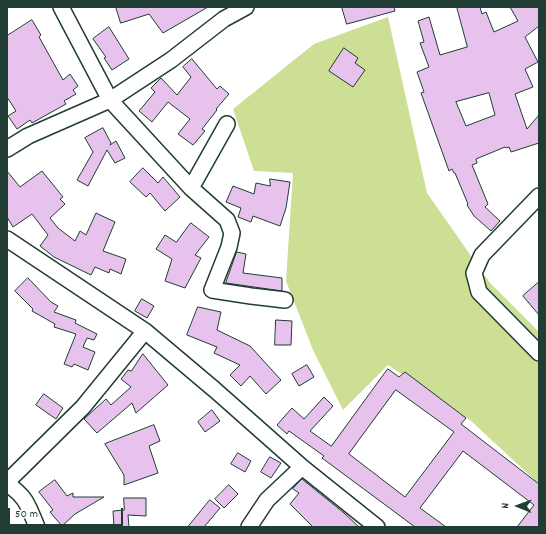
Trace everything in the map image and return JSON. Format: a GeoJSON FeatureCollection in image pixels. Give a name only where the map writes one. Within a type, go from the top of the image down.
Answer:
{"type":"FeatureCollection","features":[{"type":"Feature","properties":{"kind":"street"},"geometry":{"type":"LineString","coordinates":[[61,7],[110,100],[191,188],[227,220],[232,233],[229,247],[212,290],[285,300]]}},
{"type":"Feature","properties":{"kind":"street"},"geometry":{"type":"LineString","coordinates":[[7,149],[28,136],[110,100],[170,60],[224,19],[246,7]]}},
{"type":"Feature","properties":{"kind":"street"},"geometry":{"type":"LineString","coordinates":[[191,188],[227,124]]}},
{"type":"Feature","properties":{"kind":"street"},"geometry":{"type":"LineString","coordinates":[[539,196],[482,255],[474,273],[479,292],[539,353]]}},
{"type":"Feature","properties":{"kind":"street"},"geometry":{"type":"LineString","coordinates":[[7,239],[145,331],[215,390],[302,467],[377,527]]}},
{"type":"Feature","properties":{"kind":"street"},"geometry":{"type":"LineString","coordinates":[[37,527],[26,501],[7,483],[83,407],[145,331]]}},
{"type":"Feature","properties":{"kind":"street"},"geometry":{"type":"LineString","coordinates":[[249,527],[267,500],[302,467]]}},
{"type":"Feature","properties":{"kind":"green space"},"geometry":{"type":"Polygon","coordinates":[[[388,17],[427,193],[490,283],[539,332],[539,484],[471,421],[388,365],[343,410],[313,350],[286,281],[293,173],[254,171],[233,109],[314,44],[388,17]]]}},
{"type":"Feature","properties":{"kind":"building"},"geometry":{"type":"Polygon","coordinates":[[[116,7],[208,7],[163,33],[149,14],[121,23],[116,7]]]}},
{"type":"Feature","properties":{"kind":"building"},"geometry":{"type":"Polygon","coordinates":[[[342,7],[394,7],[395,11],[347,24],[342,7]]]}},
{"type":"Feature","properties":{"kind":"building"},"geometry":{"type":"Polygon","coordinates":[[[457,7],[480,7],[482,14],[486,12],[494,32],[518,21],[510,7],[539,7],[539,26],[525,37],[538,62],[525,69],[533,87],[515,94],[527,129],[539,115],[539,143],[511,152],[509,147],[505,147],[476,159],[477,163],[472,165],[488,204],[485,207],[500,221],[491,231],[474,216],[467,205],[468,204],[455,173],[452,169],[449,171],[421,93],[424,92],[417,72],[429,67],[420,43],[424,42],[418,21],[429,17],[440,55],[467,47],[457,7]],[[489,93],[456,102],[466,126],[495,115],[489,93]]]}},
{"type":"Feature","properties":{"kind":"building"},"geometry":{"type":"Polygon","coordinates":[[[32,20],[41,35],[39,37],[63,80],[70,74],[78,86],[73,90],[76,94],[64,101],[66,104],[32,123],[30,120],[17,129],[8,116],[16,111],[7,97],[7,36],[32,20]]]}},
{"type":"Feature","properties":{"kind":"building"},"geometry":{"type":"Polygon","coordinates":[[[109,27],[129,59],[112,70],[104,58],[106,57],[93,39],[109,27]]]}},
{"type":"Feature","properties":{"kind":"building"},"geometry":{"type":"Polygon","coordinates":[[[344,48],[358,58],[355,63],[365,70],[353,87],[329,71],[344,48]]]}},
{"type":"Feature","properties":{"kind":"building"},"geometry":{"type":"Polygon","coordinates":[[[192,59],[217,89],[220,86],[229,94],[216,109],[217,110],[202,129],[205,131],[193,145],[178,134],[190,119],[168,102],[152,122],[139,111],[155,92],[151,88],[161,78],[177,95],[191,77],[183,67],[192,59]]]}},
{"type":"Feature","properties":{"kind":"building"},"geometry":{"type":"Polygon","coordinates":[[[103,128],[111,143],[110,145],[116,141],[125,158],[115,163],[107,150],[88,186],[77,180],[93,152],[85,138],[103,128]]]}},
{"type":"Feature","properties":{"kind":"building"},"geometry":{"type":"Polygon","coordinates":[[[143,168],[158,183],[163,177],[180,197],[165,211],[150,193],[146,197],[130,182],[143,168]]]}},
{"type":"Feature","properties":{"kind":"building"},"geometry":{"type":"Polygon","coordinates":[[[7,171],[20,187],[42,171],[63,197],[60,199],[65,204],[50,218],[58,228],[75,241],[80,231],[86,235],[96,213],[115,222],[103,251],[126,259],[121,274],[110,269],[109,273],[95,267],[91,275],[54,257],[40,246],[48,235],[32,214],[13,227],[7,217],[7,171]]]}},
{"type":"Feature","properties":{"kind":"building"},"geometry":{"type":"Polygon","coordinates":[[[270,179],[290,182],[286,208],[280,226],[253,216],[251,222],[238,217],[241,208],[226,202],[233,186],[254,194],[256,183],[270,186],[270,179]]]}},
{"type":"Feature","properties":{"kind":"building"},"geometry":{"type":"Polygon","coordinates":[[[191,223],[209,237],[195,255],[201,258],[185,288],[165,281],[172,259],[156,249],[165,235],[176,242],[191,223]]]}},
{"type":"Feature","properties":{"kind":"building"},"geometry":{"type":"Polygon","coordinates":[[[237,252],[246,254],[243,273],[282,278],[282,291],[226,283],[237,252]]]}},
{"type":"Feature","properties":{"kind":"building"},"geometry":{"type":"Polygon","coordinates":[[[28,278],[51,302],[58,306],[54,312],[76,320],[75,323],[97,334],[94,340],[87,338],[83,347],[95,352],[88,370],[74,364],[72,367],[64,364],[76,334],[54,327],[55,324],[32,311],[33,309],[15,291],[28,278]]]}},
{"type":"Feature","properties":{"kind":"building"},"geometry":{"type":"Polygon","coordinates":[[[539,282],[539,315],[523,296],[539,282]]]}},
{"type":"Feature","properties":{"kind":"building"},"geometry":{"type":"Polygon","coordinates":[[[142,299],[154,306],[147,318],[135,311],[142,299]]]}},
{"type":"Feature","properties":{"kind":"building"},"geometry":{"type":"Polygon","coordinates":[[[198,307],[221,312],[217,330],[250,346],[281,380],[266,394],[250,376],[241,386],[230,375],[240,365],[214,353],[217,347],[187,335],[198,307]]]}},
{"type":"Feature","properties":{"kind":"building"},"geometry":{"type":"Polygon","coordinates":[[[276,320],[292,321],[291,345],[275,345],[276,320]]]}},
{"type":"Feature","properties":{"kind":"building"},"geometry":{"type":"Polygon","coordinates":[[[143,354],[168,385],[136,413],[132,403],[97,433],[84,419],[106,399],[111,405],[131,387],[121,379],[128,370],[131,371],[143,354]]]}},
{"type":"Feature","properties":{"kind":"building"},"geometry":{"type":"Polygon","coordinates":[[[307,365],[314,377],[299,386],[292,374],[307,365]]]}},
{"type":"Feature","properties":{"kind":"building"},"geometry":{"type":"Polygon","coordinates":[[[388,369],[399,377],[405,372],[466,418],[461,424],[539,484],[539,527],[517,527],[534,505],[463,451],[420,508],[446,527],[415,527],[322,458],[324,456],[289,431],[287,434],[277,425],[292,408],[304,419],[324,397],[333,406],[310,431],[331,446],[388,369]],[[396,390],[349,454],[405,497],[454,432],[396,390]]]}},
{"type":"Feature","properties":{"kind":"building"},"geometry":{"type":"Polygon","coordinates":[[[44,394],[63,408],[56,419],[36,405],[44,394]]]}},
{"type":"Feature","properties":{"kind":"building"},"geometry":{"type":"Polygon","coordinates":[[[212,410],[220,421],[205,432],[198,422],[212,410]]]}},
{"type":"Feature","properties":{"kind":"building"},"geometry":{"type":"Polygon","coordinates":[[[154,425],[160,441],[149,446],[158,473],[124,485],[124,475],[105,444],[154,425]]]}},
{"type":"Feature","properties":{"kind":"building"},"geometry":{"type":"Polygon","coordinates":[[[238,453],[251,461],[245,472],[231,464],[238,453]]]}},
{"type":"Feature","properties":{"kind":"building"},"geometry":{"type":"Polygon","coordinates":[[[270,457],[281,463],[271,478],[261,472],[270,457]]]}},
{"type":"Feature","properties":{"kind":"building"},"geometry":{"type":"Polygon","coordinates":[[[302,479],[359,527],[313,527],[290,504],[299,493],[293,489],[302,479]]]}},
{"type":"Feature","properties":{"kind":"building"},"geometry":{"type":"Polygon","coordinates":[[[55,480],[67,496],[73,493],[73,497],[104,497],[75,514],[62,526],[50,512],[53,510],[39,492],[55,480]]]}},
{"type":"Feature","properties":{"kind":"building"},"geometry":{"type":"Polygon","coordinates":[[[229,485],[238,494],[224,508],[215,499],[229,485]]]}},
{"type":"Feature","properties":{"kind":"building"},"geometry":{"type":"Polygon","coordinates":[[[124,498],[146,498],[146,516],[128,515],[129,527],[114,527],[113,511],[124,510],[124,498]]]}},
{"type":"Feature","properties":{"kind":"building"},"geometry":{"type":"Polygon","coordinates":[[[210,500],[220,508],[204,527],[188,527],[210,500]]]}}]}
